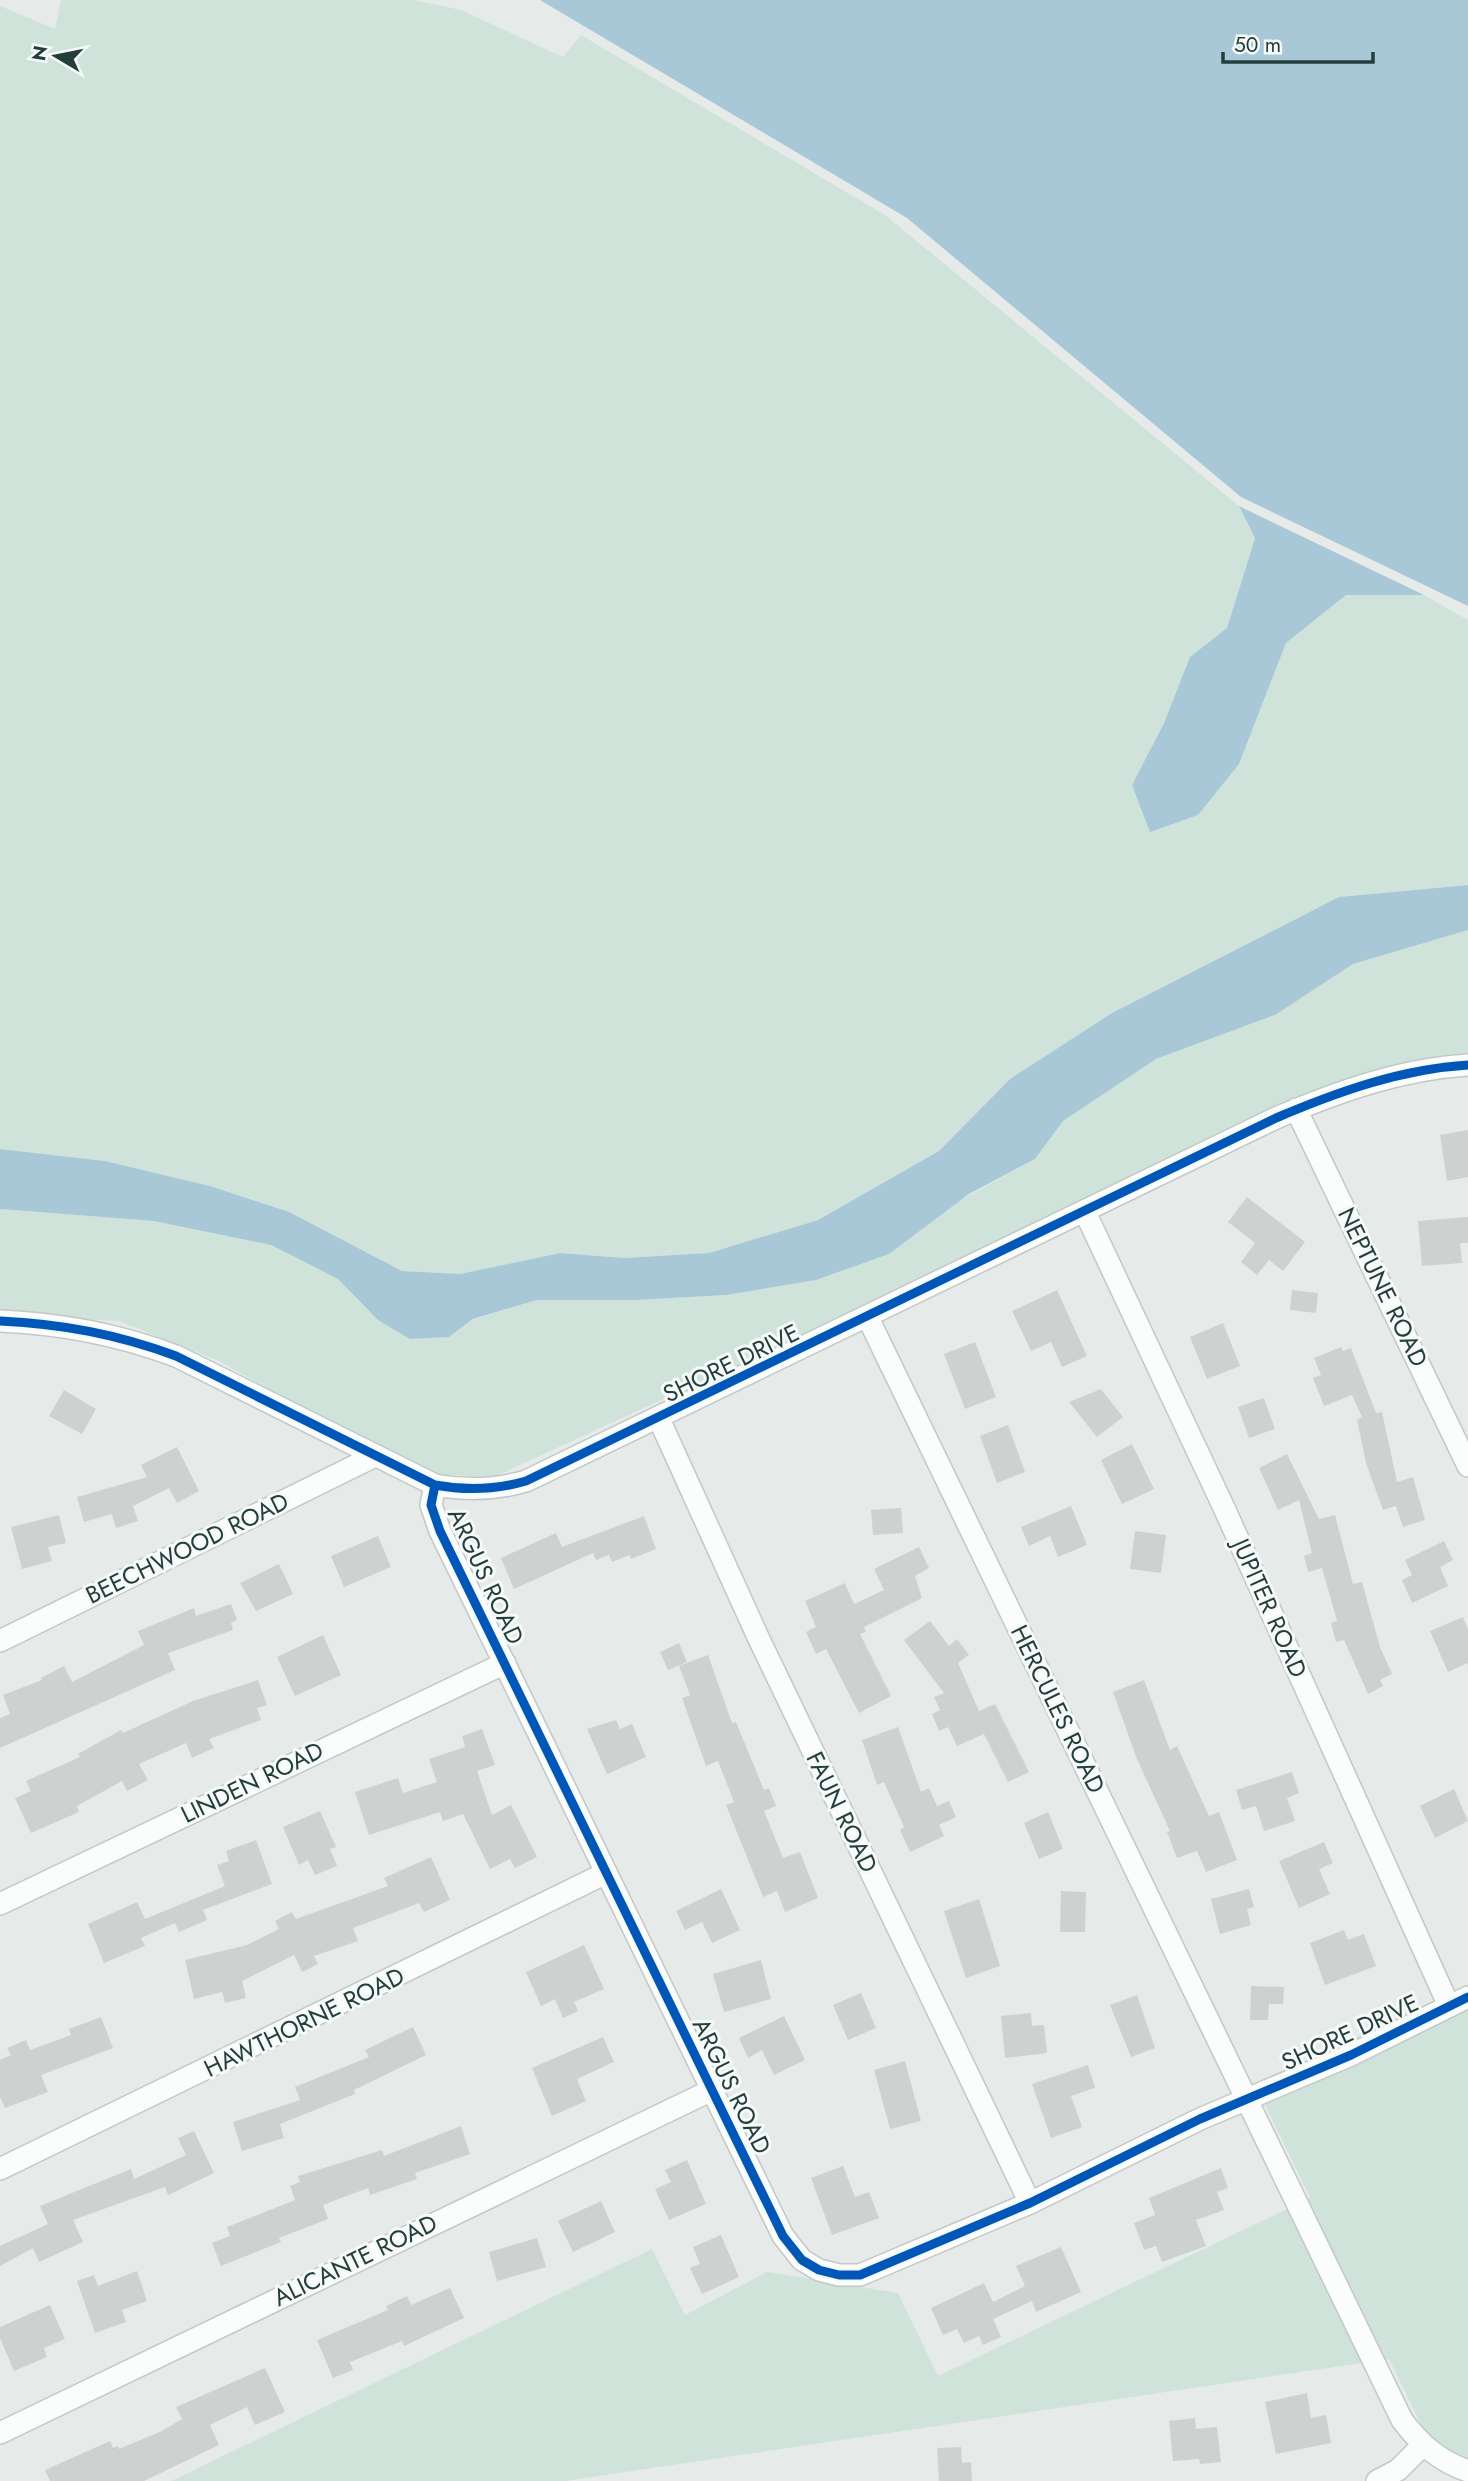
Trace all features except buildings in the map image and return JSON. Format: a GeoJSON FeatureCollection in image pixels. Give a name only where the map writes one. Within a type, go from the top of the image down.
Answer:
{"type":"FeatureCollection","features":[{"type":"Feature","properties":{"kind":"street","name":"SHORE DRIVE"},"geometry":{"type":"LineString","coordinates":[[0,1321],[88,1329],[133,1340],[176,1356],[435,1485],[476,1490],[526,1481],[1296,1110],[1377,1081],[1440,1067],[1468,1065]]}},
{"type":"Feature","properties":{"kind":"street","name":"NEPTUNE ROAD"},"geometry":{"type":"LineString","coordinates":[[1296,1110],[1468,1466]]}},
{"type":"Feature","properties":{"kind":"street","name":"JUPITER ROAD"},"geometry":{"type":"LineString","coordinates":[[1085,1212],[1459,2002]]}},
{"type":"Feature","properties":{"kind":"street","name":"HERCULES ROAD"},"geometry":{"type":"LineString","coordinates":[[868,1318],[1248,2100]]}},
{"type":"Feature","properties":{"kind":"street","name":"FAUN ROAD"},"geometry":{"type":"LineString","coordinates":[[659,1419],[763,1649],[1030,2203]]}},
{"type":"Feature","properties":{"kind":"street","name":"BEECHWOOD ROAD"},"geometry":{"type":"LineString","coordinates":[[0,1641],[375,1456]]}},
{"type":"Feature","properties":{"kind":"street","name":"ARGUS ROAD"},"geometry":{"type":"LineString","coordinates":[[435,1485],[431,1505],[440,1531],[783,2236],[802,2260],[820,2270],[839,2275],[860,2275],[1030,2203],[1200,2119],[1248,2100]]}},
{"type":"Feature","properties":{"kind":"street","name":"LINDEN ROAD"},"geometry":{"type":"LineString","coordinates":[[0,1904],[505,1662]]}},
{"type":"Feature","properties":{"kind":"street","name":"HAWTHORNE ROAD"},"geometry":{"type":"LineString","coordinates":[[0,2169],[606,1872]]}},
{"type":"Feature","properties":{"kind":"street","name":"SHORE DRIVE"},"geometry":{"type":"LineString","coordinates":[[1248,2100],[1352,2055],[1459,2002]]}},
{"type":"Feature","properties":{"kind":"street","name":"ALICANTE ROAD"},"geometry":{"type":"LineString","coordinates":[[0,2432],[712,2090]]}},
{"type":"Feature","properties":{"kind":"street"},"geometry":{"type":"LineString","coordinates":[[1248,2100],[1402,2420],[1436,2456],[1468,2471]]}},
{"type":"Feature","properties":{"kind":"street"},"geometry":{"type":"LineString","coordinates":[[1377,2481],[1398,2470],[1423,2445]]}},
{"type":"Feature","properties":{"kind":"green space"},"geometry":{"type":"Polygon","coordinates":[[[61,0],[414,0],[461,10],[563,57],[581,35],[885,215],[1239,506],[1255,538],[1227,628],[1190,658],[1164,723],[1132,785],[1239,764],[1286,643],[1346,595],[1424,595],[1468,620],[1468,885],[1339,897],[1112,1013],[1010,1079],[939,1151],[818,1220],[709,1253],[624,1258],[560,1253],[460,1274],[402,1271],[210,1186],[105,1161],[0,1149],[0,6],[55,29],[61,0]]]}},
{"type":"Feature","properties":{"kind":"green space"},"geometry":{"type":"Polygon","coordinates":[[[1468,930],[1468,1062],[1419,1064],[1081,1207],[494,1477],[419,1474],[219,1361],[119,1321],[0,1315],[0,1209],[155,1221],[271,1245],[338,1279],[378,1320],[449,1337],[473,1320],[537,1300],[636,1300],[727,1295],[816,1280],[1035,1159],[1063,1121],[1156,1059],[1275,1015],[1353,964],[1468,930]]]}},
{"type":"Feature","properties":{"kind":"green space"},"geometry":{"type":"Polygon","coordinates":[[[1468,1985],[1468,2458],[1434,2451],[1389,2359],[565,2481],[171,2481],[652,2249],[685,2315],[767,2272],[898,2293],[938,2376],[1310,2198],[1255,2084],[1468,1985]]]}},
{"type":"Feature","properties":{"kind":"water"},"geometry":{"type":"Polygon","coordinates":[[[540,0],[1468,0],[1468,606],[1241,497],[907,218],[540,0]]]}},
{"type":"Feature","properties":{"kind":"water"},"geometry":{"type":"Polygon","coordinates":[[[1239,506],[1424,595],[1346,595],[1286,643],[1239,764],[1198,815],[1150,832],[1132,785],[1164,723],[1190,657],[1227,628],[1255,538],[1239,506]]]}},
{"type":"Feature","properties":{"kind":"water"},"geometry":{"type":"Polygon","coordinates":[[[1468,885],[1468,930],[1353,964],[1275,1015],[1156,1059],[1063,1121],[1035,1159],[969,1194],[889,1254],[816,1280],[727,1295],[636,1300],[537,1300],[473,1319],[449,1337],[410,1339],[378,1320],[338,1279],[271,1245],[154,1221],[0,1209],[0,1149],[105,1161],[210,1186],[289,1212],[402,1271],[460,1274],[560,1253],[624,1258],[709,1253],[818,1220],[939,1151],[1010,1079],[1112,1013],[1339,897],[1468,885]]]}},
{"type":"Feature","properties":{"kind":"cycle path"},"geometry":{"type":"LineString","coordinates":[[0,1321],[89,1331],[154,1348],[176,1356],[435,1485],[470,1489],[492,1488],[526,1481],[1276,1118],[1370,1083],[1418,1071],[1468,1065]]}},
{"type":"Feature","properties":{"kind":"cycle path"},"geometry":{"type":"LineString","coordinates":[[435,1485],[431,1505],[440,1531],[783,2236],[802,2260],[819,2270],[839,2275],[860,2275],[1030,2203],[1200,2119],[1351,2055],[1468,1997]]}}]}
